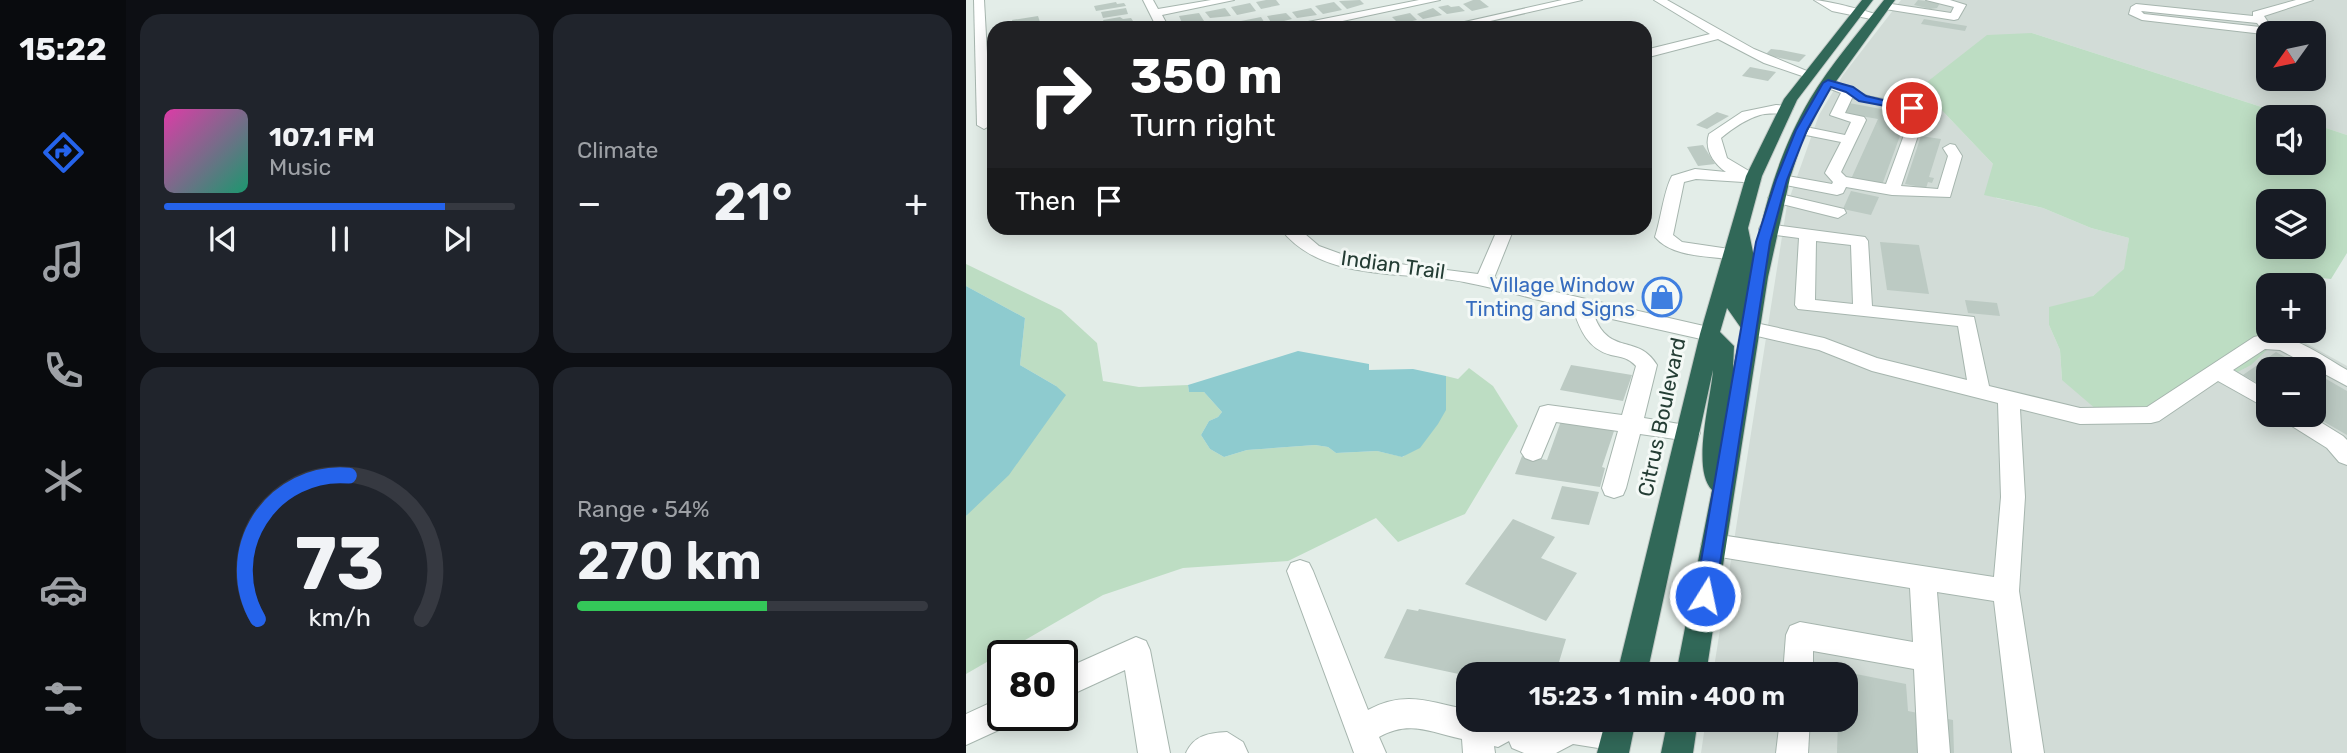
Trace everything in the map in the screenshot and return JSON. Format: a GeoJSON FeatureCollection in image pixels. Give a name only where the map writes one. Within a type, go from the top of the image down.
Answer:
{"type":"FeatureCollection","features":[{"type":"Feature","properties":{"kind":"highway","name":"Citrus Boulevard"},"geometry":{"type":"LineString","coordinates":[[1635,662],[1710,334],[1753,178],[1786,109],[1808,74],[1846,27],[1879,7]]}},
{"type":"Feature","properties":{"kind":"highway"},"geometry":{"type":"LineString","coordinates":[[1693,662],[1767,229],[1798,138],[1828,83],[1879,7]]}},
{"type":"Feature","properties":{"kind":"highway"},"geometry":{"type":"LineString","coordinates":[[1828,83],[1821,72],[1839,46],[1846,27]]}},
{"type":"Feature","properties":{"kind":"highway"},"geometry":{"type":"LineString","coordinates":[[1798,138],[1794,123],[1814,84],[1808,74]]}},
{"type":"Feature","properties":{"kind":"highway"},"geometry":{"type":"LineString","coordinates":[[1739,224],[1745,258],[1734,304],[1751,328]]}},
{"type":"Feature","properties":{"kind":"highway"},"geometry":{"type":"LineString","coordinates":[[1710,334],[1724,346],[1725,362],[1713,442],[1721,506]]}},
{"type":"Feature","properties":{"kind":"highway"},"geometry":{"type":"LineString","coordinates":[[1677,753],[1681,732]]}},
{"type":"Feature","properties":{"kind":"street"},"geometry":{"type":"LineString","coordinates":[[979,0],[987,104]]}},
{"type":"Feature","properties":{"kind":"street"},"geometry":{"type":"LineString","coordinates":[[1148,0],[1159,21]]}},
{"type":"Feature","properties":{"kind":"street"},"geometry":{"type":"LineString","coordinates":[[1155,13],[1228,0]]}},
{"type":"Feature","properties":{"kind":"street"},"geometry":{"type":"LineString","coordinates":[[1330,21],[1435,0]]}},
{"type":"Feature","properties":{"kind":"street"},"geometry":{"type":"LineString","coordinates":[[1477,21],[1577,0]]}},
{"type":"Feature","properties":{"kind":"street"},"geometry":{"type":"LineString","coordinates":[[1659,0],[1774,64],[1808,74]]}},
{"type":"Feature","properties":{"kind":"street"},"geometry":{"type":"LineString","coordinates":[[1819,0],[1836,9],[1879,7],[1954,17],[1961,5],[1931,0]]}},
{"type":"Feature","properties":{"kind":"street"},"geometry":{"type":"LineString","coordinates":[[2185,0],[2263,15]]}},
{"type":"Feature","properties":{"kind":"street"},"geometry":{"type":"LineString","coordinates":[[2263,15],[2266,28],[2263,31],[2142,17],[2135,13],[2137,6],[2155,4],[2263,15],[2308,0]]}},
{"type":"Feature","properties":{"kind":"street"},"geometry":{"type":"LineString","coordinates":[[1364,14],[1371,21]]}},
{"type":"Feature","properties":{"kind":"street"},"geometry":{"type":"LineString","coordinates":[[1351,17],[1355,21]]}},
{"type":"Feature","properties":{"kind":"street"},"geometry":{"type":"LineString","coordinates":[[1652,52],[1720,35]]}},
{"type":"Feature","properties":{"kind":"street"},"geometry":{"type":"LineString","coordinates":[[1652,56],[1661,50]]}},
{"type":"Feature","properties":{"kind":"street"},"geometry":{"type":"LineString","coordinates":[[1828,83],[1849,89],[1863,99],[1912,108],[1918,115],[1892,190]]}},
{"type":"Feature","properties":{"kind":"street"},"geometry":{"type":"LineString","coordinates":[[1849,89],[1837,114],[1859,120],[1833,173],[1841,181],[1892,190],[1944,194],[1955,156],[1950,148]]}},
{"type":"Feature","properties":{"kind":"street"},"geometry":{"type":"LineString","coordinates":[[1753,178],[1719,160],[1714,148],[1714,137],[1730,122],[1760,110],[1786,109]]}},
{"type":"Feature","properties":{"kind":"street"},"geometry":{"type":"LineString","coordinates":[[966,128],[987,124]]}},
{"type":"Feature","properties":{"kind":"street"},"geometry":{"type":"LineString","coordinates":[[1798,138],[1850,140]]}},
{"type":"Feature","properties":{"kind":"street"},"geometry":{"type":"LineString","coordinates":[[1730,254],[1677,246],[1664,237],[1673,205],[1673,189],[1678,179],[1695,174],[1753,178]]}},
{"type":"Feature","properties":{"kind":"street"},"geometry":{"type":"LineString","coordinates":[[1782,180],[1837,190],[1841,181]]}},
{"type":"Feature","properties":{"kind":"street"},"geometry":{"type":"LineString","coordinates":[[1776,198],[1838,213]]}},
{"type":"Feature","properties":{"kind":"street"},"geometry":{"type":"LineString","coordinates":[[1767,229],[1859,241],[1863,311]]}},
{"type":"Feature","properties":{"kind":"street","name":"Indian Trail"},"geometry":{"type":"LineString","coordinates":[[1296,235],[1313,250],[1349,263],[1463,276],[1710,334]]}},
{"type":"Feature","properties":{"kind":"street"},"geometry":{"type":"LineString","coordinates":[[1484,281],[1503,235]]}},
{"type":"Feature","properties":{"kind":"street"},"geometry":{"type":"LineString","coordinates":[[1808,236],[1805,305],[1966,321],[1980,392]]}},
{"type":"Feature","properties":{"kind":"street"},"geometry":{"type":"LineString","coordinates":[[1581,304],[1586,321],[1603,347],[1643,360],[1647,365],[1614,488]]}},
{"type":"Feature","properties":{"kind":"street"},"geometry":{"type":"LineString","coordinates":[[1751,328],[1824,345],[1872,365],[2080,416],[2151,415],[2261,342],[2284,344],[2347,379]]}},
{"type":"Feature","properties":{"kind":"street"},"geometry":{"type":"LineString","coordinates":[[2218,371],[2256,394]]}},
{"type":"Feature","properties":{"kind":"street"},"geometry":{"type":"LineString","coordinates":[[2008,400],[2013,496],[2006,591],[2028,753]]}},
{"type":"Feature","properties":{"kind":"street"},"geometry":{"type":"LineString","coordinates":[[1533,452],[1548,413],[1689,433]]}},
{"type":"Feature","properties":{"kind":"street"},"geometry":{"type":"LineString","coordinates":[[2311,427],[2335,442],[2347,456]]}},
{"type":"Feature","properties":{"kind":"street"},"geometry":{"type":"LineString","coordinates":[[1714,545],[2006,591]]}},
{"type":"Feature","properties":{"kind":"street"},"geometry":{"type":"LineString","coordinates":[[1300,571],[1366,742],[1391,714],[1408,712],[1510,741],[1573,728],[1617,736]]}},
{"type":"Feature","properties":{"kind":"street"},"geometry":{"type":"LineString","coordinates":[[1923,577],[1934,753]]}},
{"type":"Feature","properties":{"kind":"street"},"geometry":{"type":"LineString","coordinates":[[1799,662],[1800,635],[1928,658]]}},
{"type":"Feature","properties":{"kind":"street"},"geometry":{"type":"LineString","coordinates":[[1078,677],[1136,650],[1154,753]]}},
{"type":"Feature","properties":{"kind":"street"},"geometry":{"type":"LineString","coordinates":[[966,730],[987,720]]}},
{"type":"Feature","properties":{"kind":"street"},"geometry":{"type":"LineString","coordinates":[[1792,753],[1794,732]]}},
{"type":"Feature","properties":{"kind":"street"},"geometry":{"type":"LineString","coordinates":[[1202,753],[1209,749],[1227,748],[1232,753]]}},
{"type":"Feature","properties":{"kind":"shaded area"},"geometry":{"type":"Polygon","coordinates":[[[1901,0],[2347,0],[2347,135],[2326,128],[2326,105],[2256,105],[2032,33],[1934,102],[1993,164],[1996,198],[2043,208],[2091,228],[2129,238],[2125,269],[2093,296],[2049,325],[2060,350],[2062,380],[2250,365],[2256,360],[2256,427],[2326,427],[2326,357],[2259,357],[2274,343],[2306,343],[2347,366],[2347,753],[1701,753],[1704,732],[1858,732],[1858,662],[1715,662],[1787,205],[1819,115],[1843,75],[1901,0]]]}},
{"type":"Feature","properties":{"kind":"green space"},"geometry":{"type":"Polygon","coordinates":[[[2032,33],[2256,105],[2256,175],[2326,175],[2326,128],[2347,135],[2347,253],[2331,279],[2326,278],[2326,273],[2256,273],[2256,343],[2274,343],[2259,357],[2256,357],[2251,365],[2140,423],[2104,416],[2062,380],[2060,350],[2049,325],[2049,307],[2093,296],[2124,269],[2129,238],[2091,228],[2043,208],[1984,195],[1993,164],[1934,102],[1927,82],[1987,35],[2032,33]]]}},
{"type":"Feature","properties":{"kind":"green space"},"geometry":{"type":"Polygon","coordinates":[[[966,264],[1061,310],[1097,343],[1103,381],[1139,387],[1188,385],[1189,392],[1204,392],[1222,412],[1209,421],[1201,435],[1210,449],[1224,457],[1247,450],[1315,445],[1328,447],[1336,453],[1377,451],[1403,457],[1446,409],[1446,376],[1458,379],[1469,368],[1493,386],[1518,426],[1465,514],[1398,542],[1376,518],[1288,561],[1183,568],[1103,595],[1025,640],[987,640],[987,662],[966,674],[966,516],[1056,386],[1020,365],[1025,318],[966,286],[966,264]]]}},
{"type":"Feature","properties":{"kind":"water"},"geometry":{"type":"Polygon","coordinates":[[[966,286],[1025,318],[1020,365],[1066,395],[1009,475],[966,516],[966,286]]]}},
{"type":"Feature","properties":{"kind":"water"},"geometry":{"type":"Polygon","coordinates":[[[1298,351],[1369,364],[1369,370],[1413,369],[1446,376],[1446,410],[1420,448],[1402,457],[1377,451],[1336,453],[1328,447],[1315,445],[1247,450],[1224,457],[1210,449],[1201,435],[1209,421],[1222,412],[1204,392],[1189,392],[1188,385],[1298,351]]]}},
{"type":"Feature","properties":{"kind":"building"},"geometry":{"type":"Polygon","coordinates":[[[1276,0],[1280,5],[1261,9],[1256,2],[1276,0]]]}},
{"type":"Feature","properties":{"kind":"building"},"geometry":{"type":"Polygon","coordinates":[[[1360,0],[1364,4],[1347,9],[1339,1],[1360,0]]]}},
{"type":"Feature","properties":{"kind":"building"},"geometry":{"type":"Polygon","coordinates":[[[1480,0],[1489,7],[1472,11],[1463,4],[1480,0]]]}},
{"type":"Feature","properties":{"kind":"building"},"geometry":{"type":"Polygon","coordinates":[[[1918,0],[1940,3],[1937,8],[1930,9],[1914,5],[1918,0]]]}},
{"type":"Feature","properties":{"kind":"building"},"geometry":{"type":"Polygon","coordinates":[[[1116,2],[1126,6],[1096,11],[1094,6],[1116,2]]]}},
{"type":"Feature","properties":{"kind":"building"},"geometry":{"type":"Polygon","coordinates":[[[1334,2],[1342,10],[1323,14],[1315,6],[1334,2]]]}},
{"type":"Feature","properties":{"kind":"building"},"geometry":{"type":"Polygon","coordinates":[[[1250,3],[1256,11],[1237,15],[1231,7],[1250,3]]]}},
{"type":"Feature","properties":{"kind":"building"},"geometry":{"type":"Polygon","coordinates":[[[1459,6],[1465,11],[1447,14],[1438,7],[1459,6]]]}},
{"type":"Feature","properties":{"kind":"building"},"geometry":{"type":"Polygon","coordinates":[[[1126,8],[1128,14],[1103,18],[1101,12],[1126,8]]]}},
{"type":"Feature","properties":{"kind":"building"},"geometry":{"type":"Polygon","coordinates":[[[1225,8],[1231,16],[1210,18],[1205,12],[1225,8]]]}},
{"type":"Feature","properties":{"kind":"building"},"geometry":{"type":"Polygon","coordinates":[[[1311,8],[1317,15],[1297,18],[1292,12],[1311,8]]]}},
{"type":"Feature","properties":{"kind":"building"},"geometry":{"type":"Polygon","coordinates":[[[1433,8],[1442,15],[1423,19],[1417,14],[1433,8]]]}},
{"type":"Feature","properties":{"kind":"building"},"geometry":{"type":"Polygon","coordinates":[[[1199,13],[1204,21],[1181,21],[1179,16],[1199,13]]]}},
{"type":"Feature","properties":{"kind":"building"},"geometry":{"type":"Polygon","coordinates":[[[1286,13],[1292,19],[1270,21],[1267,16],[1286,13]]]}},
{"type":"Feature","properties":{"kind":"building"},"geometry":{"type":"Polygon","coordinates":[[[1410,13],[1417,20],[1396,21],[1392,17],[1410,13]]]}},
{"type":"Feature","properties":{"kind":"building"},"geometry":{"type":"Polygon","coordinates":[[[1038,16],[1040,21],[1012,21],[1038,16]]]}},
{"type":"Feature","properties":{"kind":"building"},"geometry":{"type":"Polygon","coordinates":[[[1120,17],[1131,18],[1133,21],[1104,21],[1120,17]]]}},
{"type":"Feature","properties":{"kind":"building"},"geometry":{"type":"Polygon","coordinates":[[[1261,17],[1264,21],[1241,21],[1261,17]]]}},
{"type":"Feature","properties":{"kind":"building"},"geometry":{"type":"Polygon","coordinates":[[[1924,19],[1967,26],[1965,31],[1921,24],[1924,19]]]}},
{"type":"Feature","properties":{"kind":"building"},"geometry":{"type":"Polygon","coordinates":[[[1771,49],[1806,55],[1799,62],[1765,55],[1771,49]]]}},
{"type":"Feature","properties":{"kind":"building"},"geometry":{"type":"Polygon","coordinates":[[[1750,67],[1776,72],[1768,81],[1742,76],[1750,67]]]}},
{"type":"Feature","properties":{"kind":"building"},"geometry":{"type":"Polygon","coordinates":[[[1849,103],[1908,114],[1882,185],[1851,179],[1878,119],[1844,113],[1849,103]]]}},
{"type":"Feature","properties":{"kind":"building"},"geometry":{"type":"Polygon","coordinates":[[[1717,112],[1729,116],[1707,129],[1696,125],[1717,112]]]}},
{"type":"Feature","properties":{"kind":"building"},"geometry":{"type":"Polygon","coordinates":[[[1921,136],[1941,139],[1929,177],[1934,178],[1932,183],[1928,182],[1926,188],[1905,184],[1921,136]]]}},
{"type":"Feature","properties":{"kind":"building"},"geometry":{"type":"Polygon","coordinates":[[[1703,145],[1715,164],[1698,166],[1687,147],[1703,145]]]}},
{"type":"Feature","properties":{"kind":"building"},"geometry":{"type":"Polygon","coordinates":[[[1851,191],[1879,197],[1871,215],[1843,209],[1851,191]]]}},
{"type":"Feature","properties":{"kind":"building"},"geometry":{"type":"Polygon","coordinates":[[[1880,242],[1919,245],[1929,294],[1887,290],[1880,242]]]}},
{"type":"Feature","properties":{"kind":"building"},"geometry":{"type":"Polygon","coordinates":[[[1965,300],[1997,303],[2000,316],[1968,313],[1965,300]]]}},
{"type":"Feature","properties":{"kind":"building"},"geometry":{"type":"Polygon","coordinates":[[[2276,352],[2285,357],[2269,357],[2276,352]]]}},
{"type":"Feature","properties":{"kind":"building"},"geometry":{"type":"Polygon","coordinates":[[[1571,365],[1632,375],[1623,401],[1560,390],[1571,365]]]}},
{"type":"Feature","properties":{"kind":"building"},"geometry":{"type":"Polygon","coordinates":[[[2256,366],[2256,382],[2243,375],[2256,366]]]}},
{"type":"Feature","properties":{"kind":"building"},"geometry":{"type":"Polygon","coordinates":[[[2326,379],[2347,391],[2347,435],[2326,423],[2326,379]]]}},
{"type":"Feature","properties":{"kind":"building"},"geometry":{"type":"Polygon","coordinates":[[[1561,421],[1615,428],[1602,467],[1605,468],[1600,487],[1515,474],[1522,456],[1547,460],[1561,421]]]}},
{"type":"Feature","properties":{"kind":"building"},"geometry":{"type":"Polygon","coordinates":[[[1562,486],[1599,492],[1589,525],[1551,519],[1562,486]]]}},
{"type":"Feature","properties":{"kind":"building"},"geometry":{"type":"Polygon","coordinates":[[[1513,519],[1555,537],[1541,558],[1577,573],[1546,621],[1465,584],[1513,519]]]}},
{"type":"Feature","properties":{"kind":"building"},"geometry":{"type":"Polygon","coordinates":[[[1407,609],[1419,609],[1566,639],[1559,662],[1456,662],[1456,673],[1384,658],[1407,609]]]}},
{"type":"Feature","properties":{"kind":"building"},"geometry":{"type":"Polygon","coordinates":[[[1858,674],[1906,684],[1908,711],[1953,720],[1954,753],[1837,753],[1838,732],[1858,732],[1858,674]]]}},
{"type":"Feature","properties":{"kind":"place","name":"Village Window Tinting and Signs"},"geometry":{"type":"Point","coordinates":[1662,297]}},
{"type":"Feature","properties":{"kind":"route"},"geometry":{"type":"LineString","coordinates":[[1705,596],[1763,242],[1801,130],[1828,83],[1849,89],[1863,99],[1912,108]]}}]}
